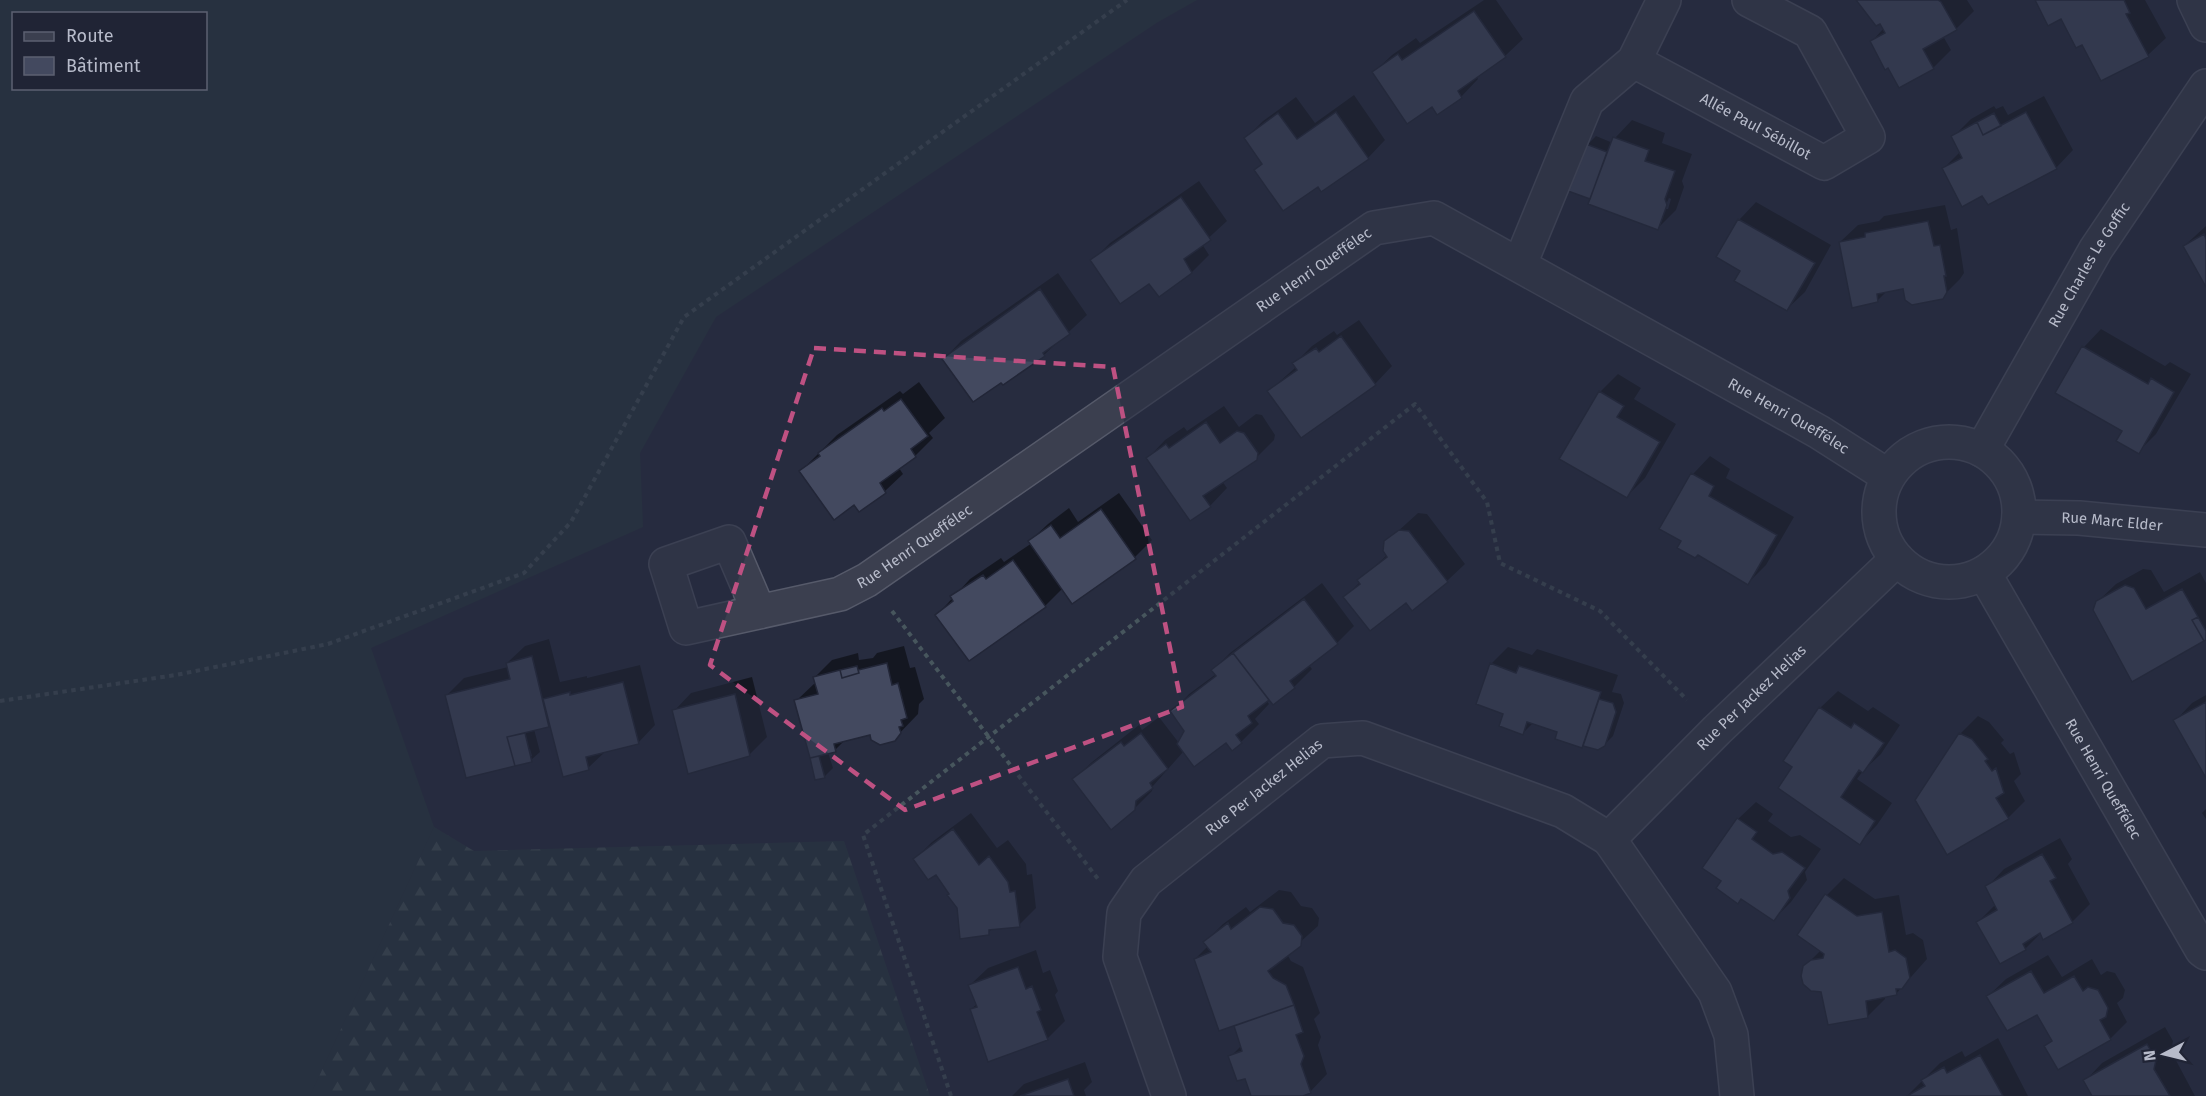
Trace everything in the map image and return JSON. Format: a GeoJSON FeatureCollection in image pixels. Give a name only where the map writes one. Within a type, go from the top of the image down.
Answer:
{"type":"FeatureCollection","features":[{"type":"Feature","properties":{"kind":"street"},"geometry":{"type":"LineString","coordinates":[[1520,264],[1587,101],[1635,62],[1664,0]]}},
{"type":"Feature","properties":{"kind":"street","name":"Allée Paul Sébillot"},"geometry":{"type":"LineString","coordinates":[[1635,62],[1824,163],[1868,137],[1810,32],[1749,0]]}},
{"type":"Feature","properties":{"kind":"street"},"geometry":{"type":"LineString","coordinates":[[2194,0],[2206,25]]}},
{"type":"Feature","properties":{"kind":"street","name":"Rue Charles Le Goffic"},"geometry":{"type":"LineString","coordinates":[[1982,450],[2096,249],[2206,86]]}},
{"type":"Feature","properties":{"kind":"street","name":"Rue Henri Queffélec"},"geometry":{"type":"LineString","coordinates":[[759,612],[840,594],[867,580],[1374,228],[1434,218],[1819,432],[1888,476]]}},
{"type":"Feature","properties":{"kind":"street"},"geometry":{"type":"LineString","coordinates":[[1941,441],[1962,442],[1982,450],[1998,462],[2011,478],[2017,497],[2019,517],[2008,549],[1997,563],[1984,573],[1962,581],[1938,581],[1916,574],[1897,560],[1884,541],[1878,519],[1880,497],[1888,476],[1901,459],[1920,447],[1941,441]]}},
{"type":"Feature","properties":{"kind":"street","name":"Rue Marc Elder"},"geometry":{"type":"LineString","coordinates":[[2019,517],[2079,518],[2206,530]]}},
{"type":"Feature","properties":{"kind":"street","name":"Rue Per Jackez Helias"},"geometry":{"type":"LineString","coordinates":[[1609,839],[1717,730],[1897,560]]}},
{"type":"Feature","properties":{"kind":"street","name":"Rue Henri Queffélec"},"geometry":{"type":"LineString","coordinates":[[1984,573],[2202,950],[2206,953]]}},
{"type":"Feature","properties":{"kind":"street","name":"Rue Per Jackez Helias"},"geometry":{"type":"LineString","coordinates":[[1169,1096],[1120,957],[1124,913],[1146,881],[1322,741],[1363,738],[1563,811],[1609,839],[1715,992],[1731,1035],[1737,1096]]}},
{"type":"Feature","properties":{"kind":"path"},"geometry":{"type":"LineString","coordinates":[[0,700],[176,675],[328,644],[524,573],[571,522],[684,317],[1127,0]]}},
{"type":"Feature","properties":{"kind":"path"},"geometry":{"type":"LineString","coordinates":[[951,1096],[863,835],[1415,404],[1486,502],[1500,563],[1600,611],[1717,730]]}},
{"type":"Feature","properties":{"kind":"path"},"geometry":{"type":"LineString","coordinates":[[867,580],[1124,913]]}},
{"type":"Feature","properties":{"kind":"highlighted area"},"geometry":{"type":"Polygon","coordinates":[[[814,348],[1113,367],[1182,707],[905,810],[710,665],[814,348]]]}},
{"type":"Feature","properties":{"kind":"green space"},"geometry":{"type":"Polygon","coordinates":[[[0,0],[1197,0],[1158,22],[716,317],[640,453],[643,527],[371,648],[434,827],[310,1096],[0,1096],[0,0]]]}},
{"type":"Feature","properties":{"kind":"green space"},"geometry":{"type":"Polygon","coordinates":[[[434,827],[474,851],[844,841],[930,1096],[310,1096],[434,827]]]}},
{"type":"Feature","properties":{"kind":"building"},"geometry":{"type":"Polygon","coordinates":[[[1856,0],[1938,0],[1957,30],[1923,49],[1934,69],[1899,88],[1888,68],[1885,70],[1870,41],[1885,33],[1880,24],[1876,26],[1856,0]]]}},
{"type":"Feature","properties":{"kind":"building"},"geometry":{"type":"Polygon","coordinates":[[[2035,0],[2124,0],[2130,13],[2126,14],[2149,57],[2101,81],[2082,45],[2076,48],[2061,19],[2048,26],[2035,0]]]}},
{"type":"Feature","properties":{"kind":"building"},"geometry":{"type":"Polygon","coordinates":[[[1474,11],[1506,57],[1458,91],[1462,98],[1437,115],[1432,107],[1407,124],[1372,72],[1398,54],[1402,60],[1474,11]]]}},
{"type":"Feature","properties":{"kind":"building"},"geometry":{"type":"Polygon","coordinates":[[[1336,112],[1369,159],[1321,192],[1318,187],[1283,211],[1254,170],[1262,164],[1244,138],[1278,113],[1297,139],[1336,112]]]}},
{"type":"Feature","properties":{"kind":"building"},"geometry":{"type":"Polygon","coordinates":[[[2026,112],[2057,169],[1988,205],[1982,196],[1962,207],[1942,168],[1962,158],[1951,136],[1977,122],[1983,135],[2026,112]]]}},
{"type":"Feature","properties":{"kind":"building"},"geometry":{"type":"Polygon","coordinates":[[[1994,113],[2001,126],[1983,135],[1977,122],[1994,113]]]}},
{"type":"Feature","properties":{"kind":"building"},"geometry":{"type":"Polygon","coordinates":[[[1613,137],[1649,150],[1645,161],[1675,171],[1665,199],[1667,205],[1658,230],[1588,204],[1613,137]]]}},
{"type":"Feature","properties":{"kind":"building"},"geometry":{"type":"Polygon","coordinates":[[[1586,144],[1607,152],[1590,199],[1568,191],[1586,144]]]}},
{"type":"Feature","properties":{"kind":"building"},"geometry":{"type":"Polygon","coordinates":[[[1181,197],[1211,240],[1184,259],[1192,273],[1159,297],[1149,284],[1120,304],[1090,260],[1181,197]]]}},
{"type":"Feature","properties":{"kind":"building"},"geometry":{"type":"Polygon","coordinates":[[[1738,219],[1815,263],[1787,311],[1734,281],[1740,271],[1716,257],[1738,219]]]}},
{"type":"Feature","properties":{"kind":"building"},"geometry":{"type":"Polygon","coordinates":[[[1928,221],[1934,246],[1940,245],[1946,276],[1944,276],[1947,292],[1943,299],[1912,305],[1905,300],[1903,289],[1877,294],[1878,302],[1852,308],[1839,242],[1865,237],[1865,233],[1928,221]]]}},
{"type":"Feature","properties":{"kind":"building"},"geometry":{"type":"Polygon","coordinates":[[[2204,234],[2206,239],[2206,287],[2183,246],[2204,234]]]}},
{"type":"Feature","properties":{"kind":"building"},"geometry":{"type":"Polygon","coordinates":[[[1040,289],[1070,334],[1043,353],[1045,356],[1003,385],[1001,383],[973,402],[942,359],[1040,289]]]}},
{"type":"Feature","properties":{"kind":"building"},"geometry":{"type":"Polygon","coordinates":[[[1341,336],[1376,385],[1301,438],[1267,391],[1297,370],[1292,363],[1316,348],[1319,352],[1341,336]]]}},
{"type":"Feature","properties":{"kind":"building"},"geometry":{"type":"Polygon","coordinates":[[[2082,346],[2148,384],[2151,378],[2174,392],[2139,454],[2116,441],[2122,431],[2055,393],[2082,346]]]}},
{"type":"Feature","properties":{"kind":"building"},"geometry":{"type":"Polygon","coordinates":[[[1599,391],[1624,406],[1617,417],[1660,442],[1627,498],[1559,459],[1599,391]]]}},
{"type":"Feature","properties":{"kind":"building"},"geometry":{"type":"Polygon","coordinates":[[[901,399],[928,436],[911,449],[916,457],[880,483],[886,493],[859,512],[854,505],[834,520],[799,471],[820,456],[818,453],[882,408],[884,411],[901,399]]]}},
{"type":"Feature","properties":{"kind":"building"},"geometry":{"type":"Polygon","coordinates":[[[1206,422],[1220,443],[1237,431],[1244,433],[1258,453],[1257,460],[1203,496],[1211,507],[1190,521],[1146,458],[1166,444],[1169,448],[1206,422]]]}},
{"type":"Feature","properties":{"kind":"building"},"geometry":{"type":"Polygon","coordinates":[[[1691,473],[1714,486],[1709,496],[1777,535],[1748,585],[1698,555],[1695,558],[1677,548],[1681,541],[1659,529],[1691,473]]]}},
{"type":"Feature","properties":{"kind":"building"},"geometry":{"type":"Polygon","coordinates":[[[1101,509],[1136,559],[1072,604],[1028,541],[1051,525],[1060,538],[1101,509]]]}},
{"type":"Feature","properties":{"kind":"building"},"geometry":{"type":"Polygon","coordinates":[[[1399,530],[1409,531],[1448,582],[1412,611],[1406,603],[1370,631],[1343,597],[1360,584],[1357,580],[1387,557],[1383,551],[1384,541],[1399,530]]]}},
{"type":"Feature","properties":{"kind":"building"},"geometry":{"type":"Polygon","coordinates":[[[1013,560],[1046,607],[969,661],[935,615],[953,601],[950,596],[983,575],[986,579],[1013,560]]]}},
{"type":"Feature","properties":{"kind":"building"},"geometry":{"type":"Polygon","coordinates":[[[2125,585],[2134,588],[2146,609],[2182,589],[2198,617],[2192,620],[2204,641],[2132,682],[2093,610],[2096,601],[2125,585]]]}},
{"type":"Feature","properties":{"kind":"building"},"geometry":{"type":"Polygon","coordinates":[[[1304,599],[1338,644],[1290,681],[1295,688],[1273,705],[1233,653],[1304,599]]]}},
{"type":"Feature","properties":{"kind":"building"},"geometry":{"type":"Polygon","coordinates":[[[2198,617],[2206,631],[2204,641],[2192,620],[2198,617]]]}},
{"type":"Feature","properties":{"kind":"building"},"geometry":{"type":"Polygon","coordinates":[[[1233,653],[1269,700],[1248,716],[1252,723],[1236,735],[1242,743],[1232,751],[1226,743],[1194,767],[1177,744],[1184,731],[1170,711],[1216,676],[1211,670],[1233,653]]]}},
{"type":"Feature","properties":{"kind":"building"},"geometry":{"type":"Polygon","coordinates":[[[532,656],[549,727],[507,737],[515,766],[466,778],[445,695],[510,679],[506,663],[532,656]]]}},
{"type":"Feature","properties":{"kind":"building"},"geometry":{"type":"Polygon","coordinates":[[[887,663],[892,685],[898,683],[907,718],[901,720],[903,726],[899,727],[901,733],[895,741],[880,745],[871,740],[870,735],[834,744],[836,752],[810,758],[794,700],[818,694],[813,677],[840,670],[842,678],[859,673],[858,670],[887,663]]]}},
{"type":"Feature","properties":{"kind":"building"},"geometry":{"type":"Polygon","coordinates":[[[1490,663],[1516,673],[1519,666],[1601,692],[1582,748],[1555,739],[1557,732],[1527,722],[1523,735],[1499,726],[1503,714],[1476,704],[1490,663]]]}},
{"type":"Feature","properties":{"kind":"building"},"geometry":{"type":"Polygon","coordinates":[[[857,666],[859,673],[842,678],[840,670],[857,666]]]}},
{"type":"Feature","properties":{"kind":"building"},"geometry":{"type":"Polygon","coordinates":[[[623,682],[639,744],[586,757],[589,770],[563,777],[543,699],[623,682]]]}},
{"type":"Feature","properties":{"kind":"building"},"geometry":{"type":"Polygon","coordinates":[[[735,694],[750,756],[688,774],[672,710],[735,694]]]}},
{"type":"Feature","properties":{"kind":"building"},"geometry":{"type":"Polygon","coordinates":[[[1599,699],[1613,703],[1616,712],[1605,746],[1598,750],[1583,746],[1599,699]]]}},
{"type":"Feature","properties":{"kind":"building"},"geometry":{"type":"Polygon","coordinates":[[[2206,702],[2206,778],[2173,720],[2206,702]]]}},
{"type":"Feature","properties":{"kind":"building"},"geometry":{"type":"Polygon","coordinates":[[[1819,707],[1851,728],[1854,723],[1884,743],[1863,773],[1859,770],[1841,797],[1875,821],[1860,845],[1778,788],[1792,767],[1783,761],[1819,707]]]}},
{"type":"Feature","properties":{"kind":"building"},"geometry":{"type":"Polygon","coordinates":[[[525,733],[532,762],[515,766],[507,737],[525,733]]]}},
{"type":"Feature","properties":{"kind":"building"},"geometry":{"type":"Polygon","coordinates":[[[1141,733],[1168,769],[1150,783],[1153,788],[1136,801],[1135,810],[1111,830],[1072,779],[1121,742],[1124,746],[1141,733]]]}},
{"type":"Feature","properties":{"kind":"building"},"geometry":{"type":"Polygon","coordinates":[[[1959,733],[1972,739],[1988,759],[1985,761],[1992,771],[1996,768],[2004,793],[1996,798],[2009,819],[1947,855],[1915,800],[1959,733]]]}},
{"type":"Feature","properties":{"kind":"building"},"geometry":{"type":"Polygon","coordinates":[[[819,756],[825,778],[815,780],[810,758],[819,756]]]}},
{"type":"Feature","properties":{"kind":"building"},"geometry":{"type":"Polygon","coordinates":[[[1737,818],[1757,832],[1752,839],[1773,854],[1782,852],[1805,868],[1788,891],[1790,898],[1774,921],[1741,899],[1738,904],[1716,888],[1721,881],[1702,868],[1737,818]]]}},
{"type":"Feature","properties":{"kind":"building"},"geometry":{"type":"Polygon","coordinates":[[[953,829],[979,865],[989,856],[1008,882],[1010,892],[1015,891],[1020,927],[989,930],[989,935],[960,939],[957,908],[947,895],[949,894],[936,875],[928,880],[913,859],[953,829]]]}},
{"type":"Feature","properties":{"kind":"building"},"geometry":{"type":"Polygon","coordinates":[[[2042,854],[2056,878],[2050,881],[2073,923],[2043,940],[2040,933],[2023,944],[2026,950],[2000,964],[1976,922],[1997,910],[1985,886],[2042,854]]]}},
{"type":"Feature","properties":{"kind":"building"},"geometry":{"type":"Polygon","coordinates":[[[1825,894],[1857,916],[1882,912],[1889,952],[1895,950],[1906,958],[1910,978],[1902,989],[1896,989],[1897,995],[1866,1001],[1868,1018],[1828,1025],[1821,992],[1811,991],[1803,984],[1801,976],[1803,966],[1811,960],[1823,958],[1824,954],[1797,935],[1825,894]]]}},
{"type":"Feature","properties":{"kind":"building"},"geometry":{"type":"Polygon","coordinates":[[[1260,907],[1273,909],[1283,923],[1294,925],[1302,936],[1301,946],[1268,971],[1273,978],[1286,985],[1294,1005],[1219,1031],[1194,959],[1211,952],[1203,942],[1228,923],[1231,929],[1260,907]]]}},
{"type":"Feature","properties":{"kind":"building"},"geometry":{"type":"Polygon","coordinates":[[[1018,967],[1026,989],[1032,986],[1041,1010],[1037,1012],[1048,1040],[988,1062],[970,1009],[977,1007],[968,985],[1018,967]]]}},
{"type":"Feature","properties":{"kind":"building"},"geometry":{"type":"Polygon","coordinates":[[[2031,971],[2044,993],[2074,976],[2083,991],[2088,987],[2098,990],[2108,1008],[2106,1017],[2100,1020],[2111,1040],[2058,1070],[2044,1046],[2052,1041],[2037,1015],[2007,1031],[1986,996],[2031,971]]]}},
{"type":"Feature","properties":{"kind":"building"},"geometry":{"type":"Polygon","coordinates":[[[1294,1005],[1303,1032],[1296,1035],[1304,1056],[1301,1064],[1311,1093],[1303,1096],[1251,1096],[1245,1079],[1237,1081],[1228,1056],[1242,1051],[1234,1026],[1294,1005]]]}},
{"type":"Feature","properties":{"kind":"building"},"geometry":{"type":"Polygon","coordinates":[[[2147,1044],[2156,1060],[2154,1069],[2170,1096],[2092,1096],[2083,1080],[2147,1044]]]}},
{"type":"Feature","properties":{"kind":"building"},"geometry":{"type":"Polygon","coordinates":[[[1980,1055],[2003,1096],[1907,1096],[1925,1086],[1921,1080],[1944,1067],[1947,1073],[1980,1055]]]}},
{"type":"Feature","properties":{"kind":"building"},"geometry":{"type":"Polygon","coordinates":[[[1068,1079],[1074,1096],[1020,1096],[1068,1079]]]}}]}
